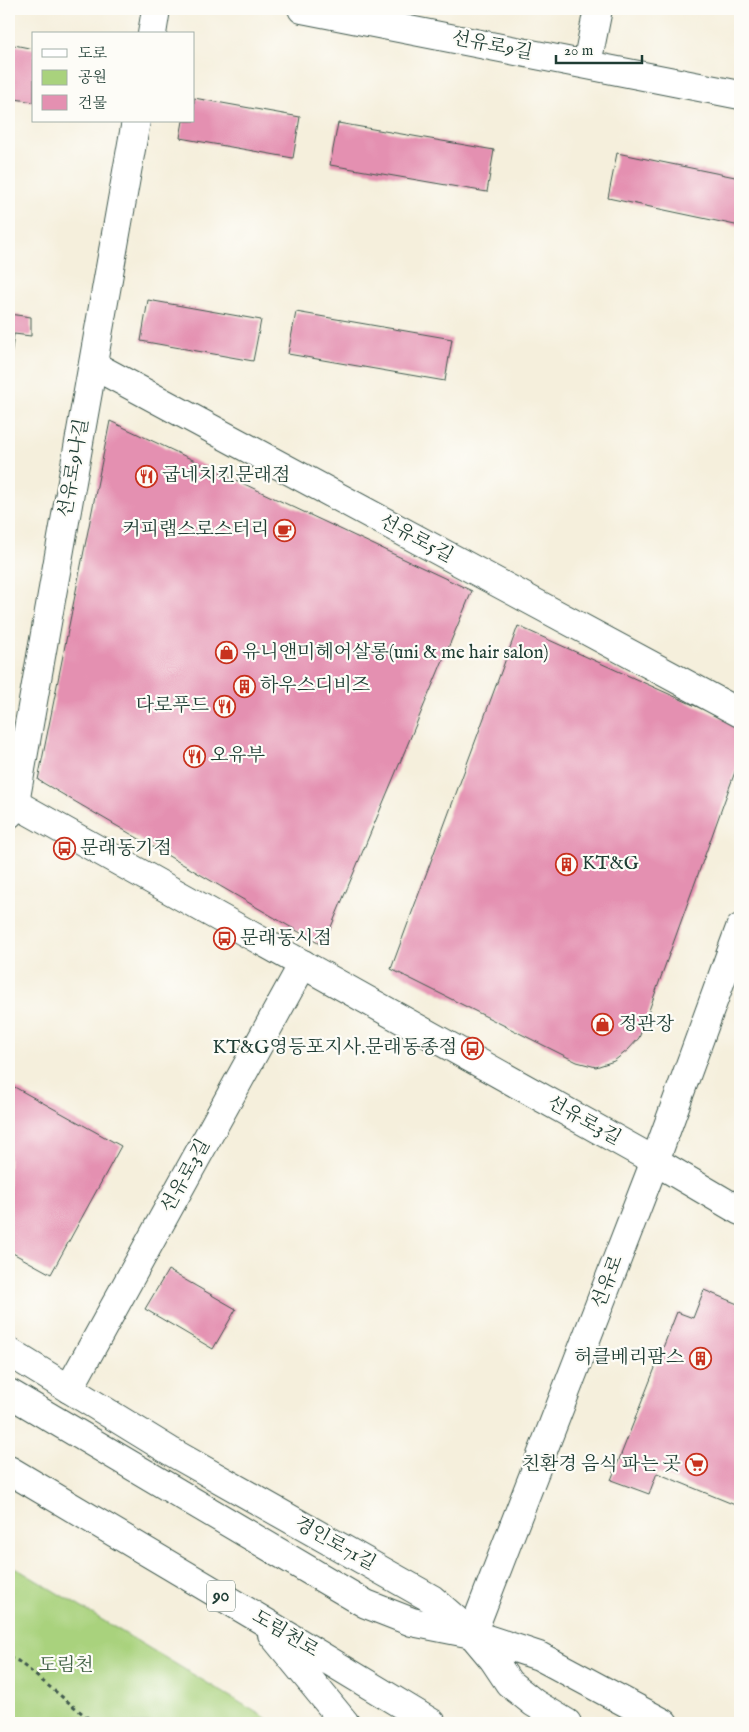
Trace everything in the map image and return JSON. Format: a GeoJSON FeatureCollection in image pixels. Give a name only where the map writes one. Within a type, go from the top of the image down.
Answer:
{"type":"FeatureCollection","features":[{"type":"Feature","properties":{"kind":"street"},"geometry":{"type":"LineString","coordinates":[[152,32],[156,9]]}},
{"type":"Feature","properties":{"kind":"street","name":"선유로9길"},"geometry":{"type":"LineString","coordinates":[[302,9],[740,95]]}},
{"type":"Feature","properties":{"kind":"street"},"geometry":{"type":"LineString","coordinates":[[587,64],[598,9]]}},
{"type":"Feature","properties":{"kind":"street","name":"선유로9나길"},"geometry":{"type":"LineString","coordinates":[[11,806],[136,122]]}},
{"type":"Feature","properties":{"kind":"street","name":"선유로5길"},"geometry":{"type":"LineString","coordinates":[[93,365],[740,713]]}},
{"type":"Feature","properties":{"kind":"street","name":"선유로3길"},"geometry":{"type":"LineString","coordinates":[[11,806],[303,964],[656,1161],[740,1211]]}},
{"type":"Feature","properties":{"kind":"street","name":"선유로"},"geometry":{"type":"LineString","coordinates":[[472,1634],[656,1161],[740,928]]}},
{"type":"Feature","properties":{"kind":"street","name":"선유로3길"},"geometry":{"type":"LineString","coordinates":[[69,1389],[303,964]]}},
{"type":"Feature","properties":{"kind":"street","name":"경인로71길"},"geometry":{"type":"LineString","coordinates":[[9,1352],[170,1452],[432,1599],[472,1634],[539,1656],[664,1723]]}},
{"type":"Feature","properties":{"kind":"street"},"geometry":{"type":"LineString","coordinates":[[9,1393],[366,1604],[412,1622],[472,1634],[509,1683],[534,1703],[567,1723]]}},
{"type":"Feature","properties":{"kind":"street","name":"도림천로"},"geometry":{"type":"LineString","coordinates":[[9,1470],[432,1723]]}},
{"type":"Feature","properties":{"kind":"street"},"geometry":{"type":"LineString","coordinates":[[260,1619],[345,1723]]}},
{"type":"Feature","properties":{"kind":"path"},"geometry":{"type":"LineString","coordinates":[[9,1658],[18,1661],[94,1723]]}},
{"type":"Feature","properties":{"kind":"green space","name":"도림천"},"geometry":{"type":"Polygon","coordinates":[[[9,1564],[274,1723],[9,1723],[9,1564]]]}},
{"type":"Feature","properties":{"kind":"building"},"geometry":{"type":"Polygon","coordinates":[[[9,44],[32,49],[32,102],[9,98],[9,44]]]}},
{"type":"Feature","properties":{"kind":"building"},"geometry":{"type":"Polygon","coordinates":[[[195,98],[300,117],[293,158],[180,138],[183,122],[195,122],[195,98]]]}},
{"type":"Feature","properties":{"kind":"building"},"geometry":{"type":"Polygon","coordinates":[[[338,123],[494,150],[487,192],[330,165],[338,123]]]}},
{"type":"Feature","properties":{"kind":"building"},"geometry":{"type":"Polygon","coordinates":[[[617,153],[740,178],[740,226],[608,198],[617,153]]]}},
{"type":"Feature","properties":{"kind":"building"},"geometry":{"type":"Polygon","coordinates":[[[148,300],[261,320],[253,361],[141,341],[148,300]]]}},
{"type":"Feature","properties":{"kind":"building"},"geometry":{"type":"Polygon","coordinates":[[[296,312],[452,339],[445,381],[288,354],[296,312]]]}},
{"type":"Feature","properties":{"kind":"building"},"geometry":{"type":"Polygon","coordinates":[[[9,314],[31,317],[31,336],[14,334],[10,365],[9,314]]]}},
{"type":"Feature","properties":{"kind":"building","name":"하우스디비즈"},"geometry":{"type":"Polygon","coordinates":[[[110,421],[472,591],[323,946],[38,780],[110,421]]]}},
{"type":"Feature","properties":{"kind":"building","name":"KT&G"},"geometry":{"type":"Polygon","coordinates":[[[518,626],[740,726],[740,758],[639,1038],[614,1061],[596,1067],[577,1062],[391,969],[518,626]]]}},
{"type":"Feature","properties":{"kind":"building"},"geometry":{"type":"Polygon","coordinates":[[[9,1084],[121,1146],[51,1274],[9,1251],[9,1084]]]}},
{"type":"Feature","properties":{"kind":"building"},"geometry":{"type":"Polygon","coordinates":[[[168,1270],[236,1309],[213,1349],[145,1309],[168,1270]]]}},
{"type":"Feature","properties":{"kind":"building"},"geometry":{"type":"Polygon","coordinates":[[[704,1290],[740,1305],[740,1507],[657,1473],[649,1494],[611,1480],[677,1312],[693,1318],[704,1290]]]}},
{"type":"Feature","properties":{"kind":"place","name":"굽네치킨문래점"},"geometry":{"type":"Point","coordinates":[146,476]}},
{"type":"Feature","properties":{"kind":"place","name":"커피랩스로스터리"},"geometry":{"type":"Point","coordinates":[285,530]}},
{"type":"Feature","properties":{"kind":"place","name":"유니앤미헤어살롱(uni & me hair salon)"},"geometry":{"type":"Point","coordinates":[226,653]}},
{"type":"Feature","properties":{"kind":"place","name":"하우스디비즈"},"geometry":{"type":"Point","coordinates":[244,686]}},
{"type":"Feature","properties":{"kind":"place","name":"다로푸드"},"geometry":{"type":"Point","coordinates":[225,706]}},
{"type":"Feature","properties":{"kind":"place","name":"오유부"},"geometry":{"type":"Point","coordinates":[194,756]}},
{"type":"Feature","properties":{"kind":"place","name":"문래동기점"},"geometry":{"type":"Point","coordinates":[64,849]}},
{"type":"Feature","properties":{"kind":"place","name":"KT&G"},"geometry":{"type":"Point","coordinates":[566,864]}},
{"type":"Feature","properties":{"kind":"place","name":"문래동시점"},"geometry":{"type":"Point","coordinates":[224,939]}},
{"type":"Feature","properties":{"kind":"place","name":"정관장"},"geometry":{"type":"Point","coordinates":[603,1025]}},
{"type":"Feature","properties":{"kind":"place","name":"KT&G영등포지사.문래동종점"},"geometry":{"type":"Point","coordinates":[473,1048]}},
{"type":"Feature","properties":{"kind":"place","name":"허클베리팜스"},"geometry":{"type":"Point","coordinates":[700,1358]}},
{"type":"Feature","properties":{"kind":"place","name":"친환경 음식 파는 곳"},"geometry":{"type":"Point","coordinates":[697,1465]}}]}
